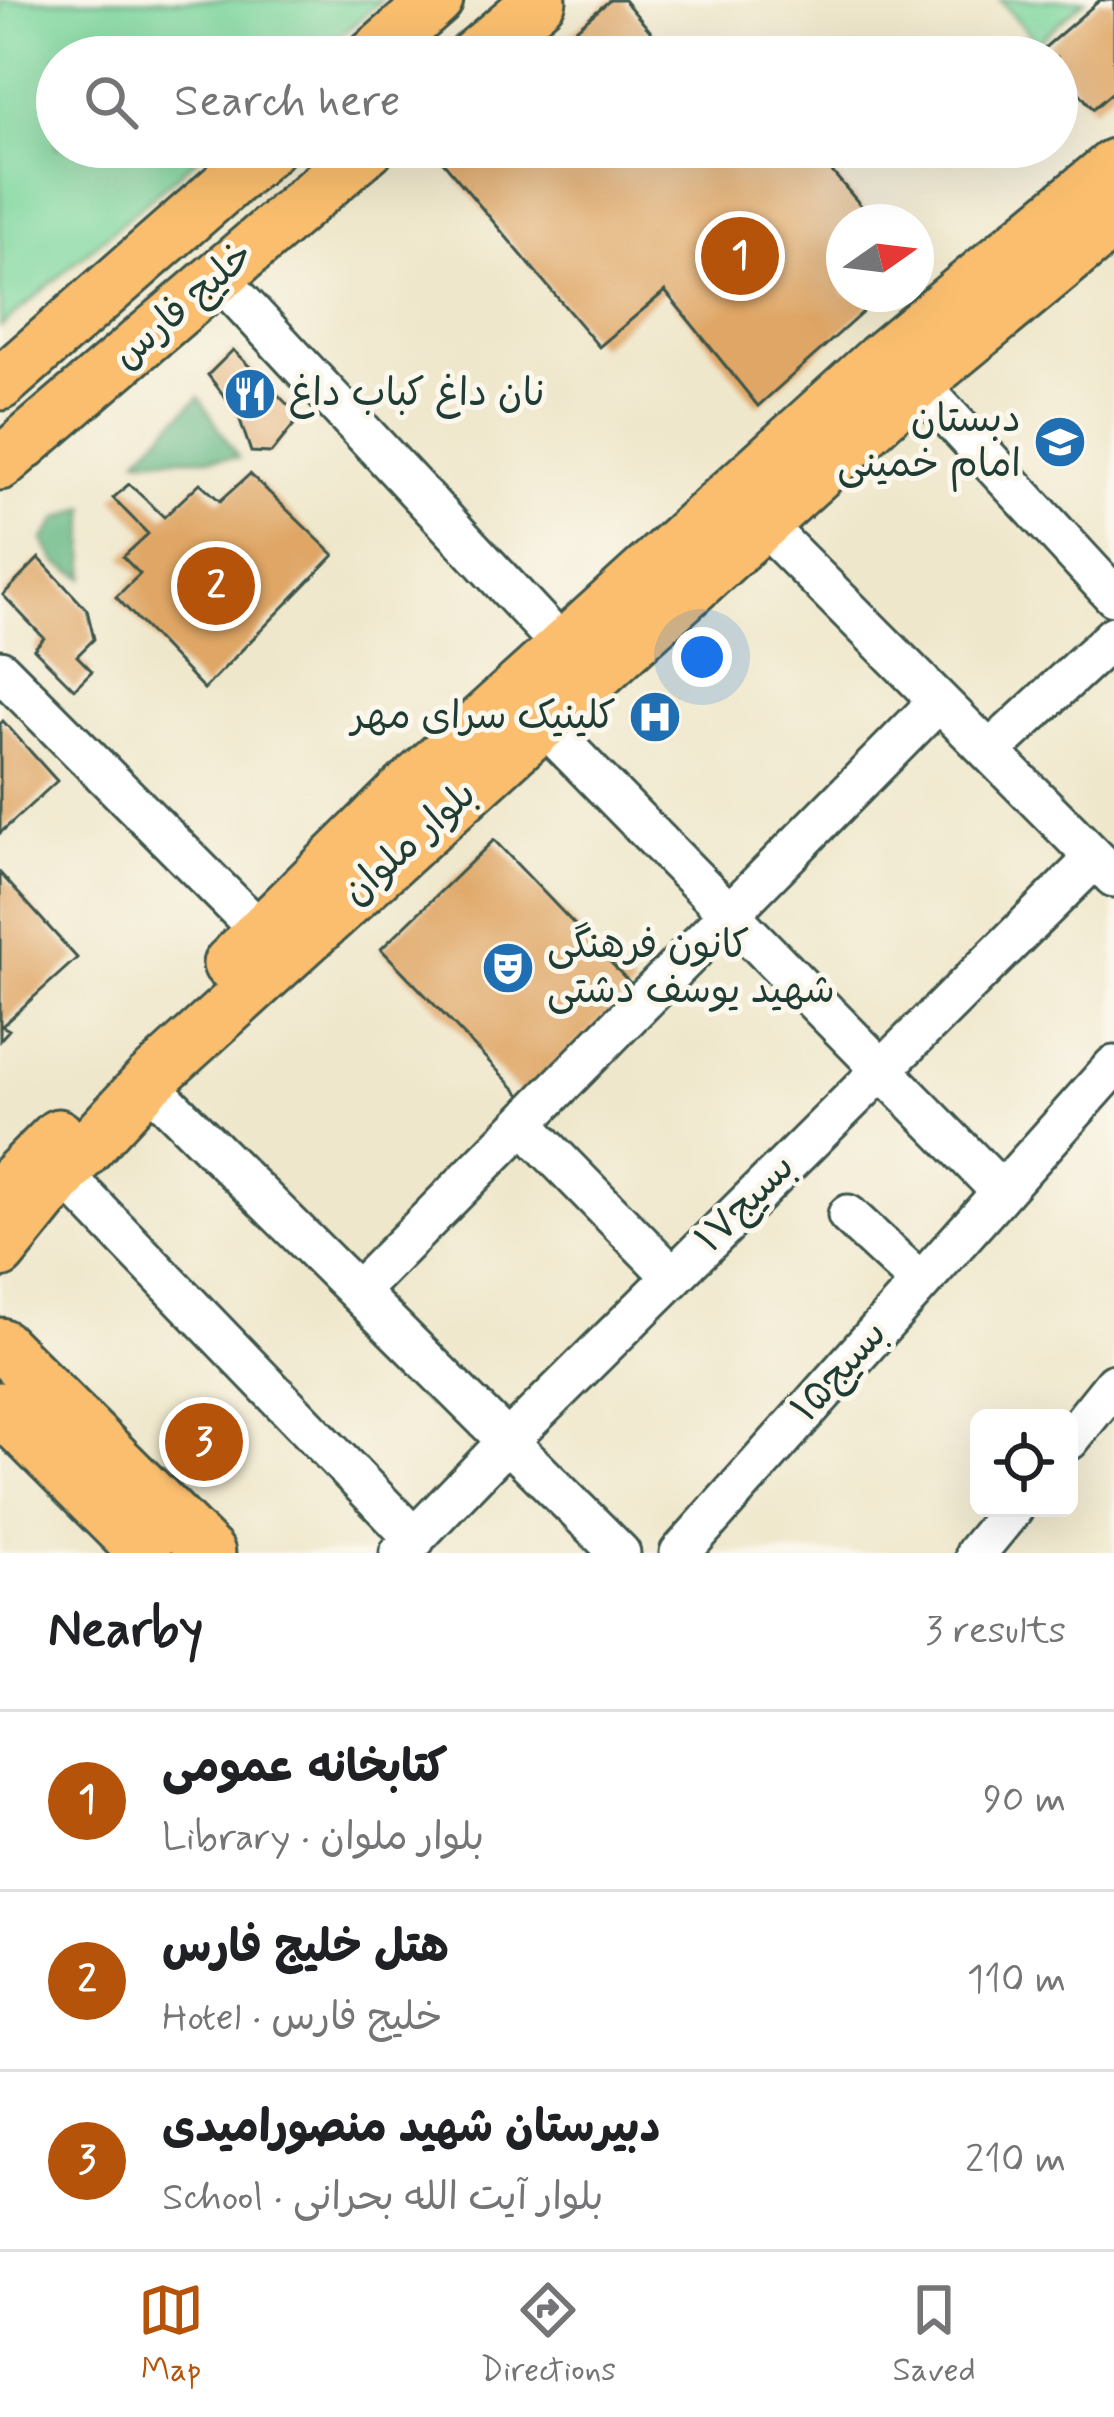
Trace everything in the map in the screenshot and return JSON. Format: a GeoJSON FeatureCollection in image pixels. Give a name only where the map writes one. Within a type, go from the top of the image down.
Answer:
{"type":"FeatureCollection","features":[{"type":"Feature","properties":{"kind":"main road"},"geometry":{"type":"LineString","coordinates":[[396,36],[437,0]]}},
{"type":"Feature","properties":{"kind":"main road"},"geometry":{"type":"LineString","coordinates":[[498,36],[540,0]]}},
{"type":"Feature","properties":{"kind":"main road","name":"بلوار ملوان"},"geometry":{"type":"LineString","coordinates":[[0,1252],[63,1174],[147,1083],[486,746],[563,647],[880,359],[1114,165]]}},
{"type":"Feature","properties":{"kind":"main road","name":"خلیج فارس"},"geometry":{"type":"LineString","coordinates":[[0,384],[246,168]]}},
{"type":"Feature","properties":{"kind":"main road","name":"خلیج فارس"},"geometry":{"type":"LineString","coordinates":[[0,464],[345,168]]}},
{"type":"Feature","properties":{"kind":"main road","name":"بلوار ملوان"},"geometry":{"type":"LineString","coordinates":[[0,1192],[400,795],[486,746],[543,724],[918,383],[1114,220]]}},
{"type":"Feature","properties":{"kind":"main road"},"geometry":{"type":"LineString","coordinates":[[0,1344],[209,1553]]}},
{"type":"Feature","properties":{"kind":"main road"},"geometry":{"type":"LineString","coordinates":[[0,1408],[145,1553]]}},
{"type":"Feature","properties":{"kind":"street"},"geometry":{"type":"LineString","coordinates":[[218,277],[563,647]]}},
{"type":"Feature","properties":{"kind":"street"},"geometry":{"type":"LineString","coordinates":[[918,383],[1114,596]]}},
{"type":"Feature","properties":{"kind":"street"},"geometry":{"type":"LineString","coordinates":[[763,524],[1104,867]]}},
{"type":"Feature","properties":{"kind":"street"},"geometry":{"type":"LineString","coordinates":[[990,751],[1114,636]]}},
{"type":"Feature","properties":{"kind":"street"},"geometry":{"type":"LineString","coordinates":[[0,670],[261,932]]}},
{"type":"Feature","properties":{"kind":"street"},"geometry":{"type":"LineString","coordinates":[[358,1291],[939,700]]}},
{"type":"Feature","properties":{"kind":"street"},"geometry":{"type":"LineString","coordinates":[[543,724],[1000,1191]]}},
{"type":"Feature","properties":{"kind":"street","name":"بسیج۱۷"},"geometry":{"type":"LineString","coordinates":[[407,1546],[881,1070],[1104,867]]}},
{"type":"Feature","properties":{"kind":"street","name":"بسیج۱۵"},"geometry":{"type":"LineString","coordinates":[[680,1553],[1114,1066]]}},
{"type":"Feature","properties":{"kind":"street"},"geometry":{"type":"LineString","coordinates":[[147,1083],[620,1553]]}},
{"type":"Feature","properties":{"kind":"street"},"geometry":{"type":"LineString","coordinates":[[523,1124],[673,1277]]}},
{"type":"Feature","properties":{"kind":"street"},"geometry":{"type":"LineString","coordinates":[[63,1174],[407,1546]]}},
{"type":"Feature","properties":{"kind":"street"},"geometry":{"type":"LineString","coordinates":[[848,1215],[920,1282]]}},
{"type":"Feature","properties":{"kind":"street"},"geometry":{"type":"LineString","coordinates":[[1078,1429],[1114,1384]]}},
{"type":"Feature","properties":{"kind":"street"},"geometry":{"type":"LineString","coordinates":[[976,1553],[1006,1517]]}},
{"type":"Feature","properties":{"kind":"green space"},"geometry":{"type":"Polygon","coordinates":[[[0,0],[382,0],[340,36],[36,36],[36,168],[186,168],[0,327],[0,0]]]}},
{"type":"Feature","properties":{"kind":"green space"},"geometry":{"type":"Polygon","coordinates":[[[1000,0],[1085,0],[1044,36],[1032,36],[1000,0]]]}},
{"type":"Feature","properties":{"kind":"green space"},"geometry":{"type":"Polygon","coordinates":[[[199,397],[238,458],[137,458],[199,397]]]}},
{"type":"Feature","properties":{"kind":"green space"},"geometry":{"type":"Polygon","coordinates":[[[86,507],[85,578],[57,563],[43,540],[58,519],[86,507]]]}},
{"type":"Feature","properties":{"kind":"building"},"geometry":{"type":"Polygon","coordinates":[[[610,0],[624,0],[654,36],[568,36],[610,0]]]}},
{"type":"Feature","properties":{"kind":"building"},"geometry":{"type":"Polygon","coordinates":[[[1100,0],[1114,0],[1114,91],[1093,109],[1078,91],[1078,36],[1058,36],[1100,0]]]}},
{"type":"Feature","properties":{"kind":"building"},"geometry":{"type":"Polygon","coordinates":[[[448,168],[829,168],[860,204],[826,204],[826,312],[863,312],[758,406],[665,291],[599,347],[448,168]]]}},
{"type":"Feature","properties":{"kind":"building","name":"نان داغ کباب داغ"},"geometry":{"type":"Polygon","coordinates":[[[233,350],[300,417],[271,453],[251,452],[238,414],[208,375],[233,350]]]}},
{"type":"Feature","properties":{"kind":"building"},"geometry":{"type":"Polygon","coordinates":[[[250,474],[334,555],[204,689],[116,597],[140,574],[123,557],[148,534],[113,498],[129,484],[164,517],[200,483],[220,501],[250,474]]]}},
{"type":"Feature","properties":{"kind":"building"},"geometry":{"type":"Polygon","coordinates":[[[39,558],[87,610],[94,639],[77,656],[92,671],[74,689],[34,649],[44,638],[3,595],[39,558]]]}},
{"type":"Feature","properties":{"kind":"building"},"geometry":{"type":"Polygon","coordinates":[[[3,721],[57,781],[0,833],[0,724],[3,721]]]}},
{"type":"Feature","properties":{"kind":"building","name":"کانون فرهنگی شهید یوسف دشتی"},"geometry":{"type":"Polygon","coordinates":[[[494,840],[635,988],[522,1096],[381,949],[494,840]]]}},
{"type":"Feature","properties":{"kind":"building"},"geometry":{"type":"Polygon","coordinates":[[[0,873],[77,958],[2,1026],[9,1030],[0,1040],[0,873]]]}},
{"type":"Feature","properties":{"kind":"place","name":"کتابخانه عمومی"},"geometry":{"type":"Point","coordinates":[740,256]}},
{"type":"Feature","properties":{"kind":"place","name":"نان داغ کباب داغ"},"geometry":{"type":"Point","coordinates":[250,394]}},
{"type":"Feature","properties":{"kind":"place","name":"دبستان امام خمینی"},"geometry":{"type":"Point","coordinates":[1060,442]}},
{"type":"Feature","properties":{"kind":"place","name":"هتل خلیج فارس"},"geometry":{"type":"Point","coordinates":[216,586]}},
{"type":"Feature","properties":{"kind":"place","name":"کلینیک سرای مهر"},"geometry":{"type":"Point","coordinates":[655,717]}},
{"type":"Feature","properties":{"kind":"place","name":"کانون فرهنگی شهید یوسف دشتی"},"geometry":{"type":"Point","coordinates":[508,968]}},
{"type":"Feature","properties":{"kind":"place","name":"دبیرستان شهید منصورامیدی"},"geometry":{"type":"Point","coordinates":[204,1442]}}]}
